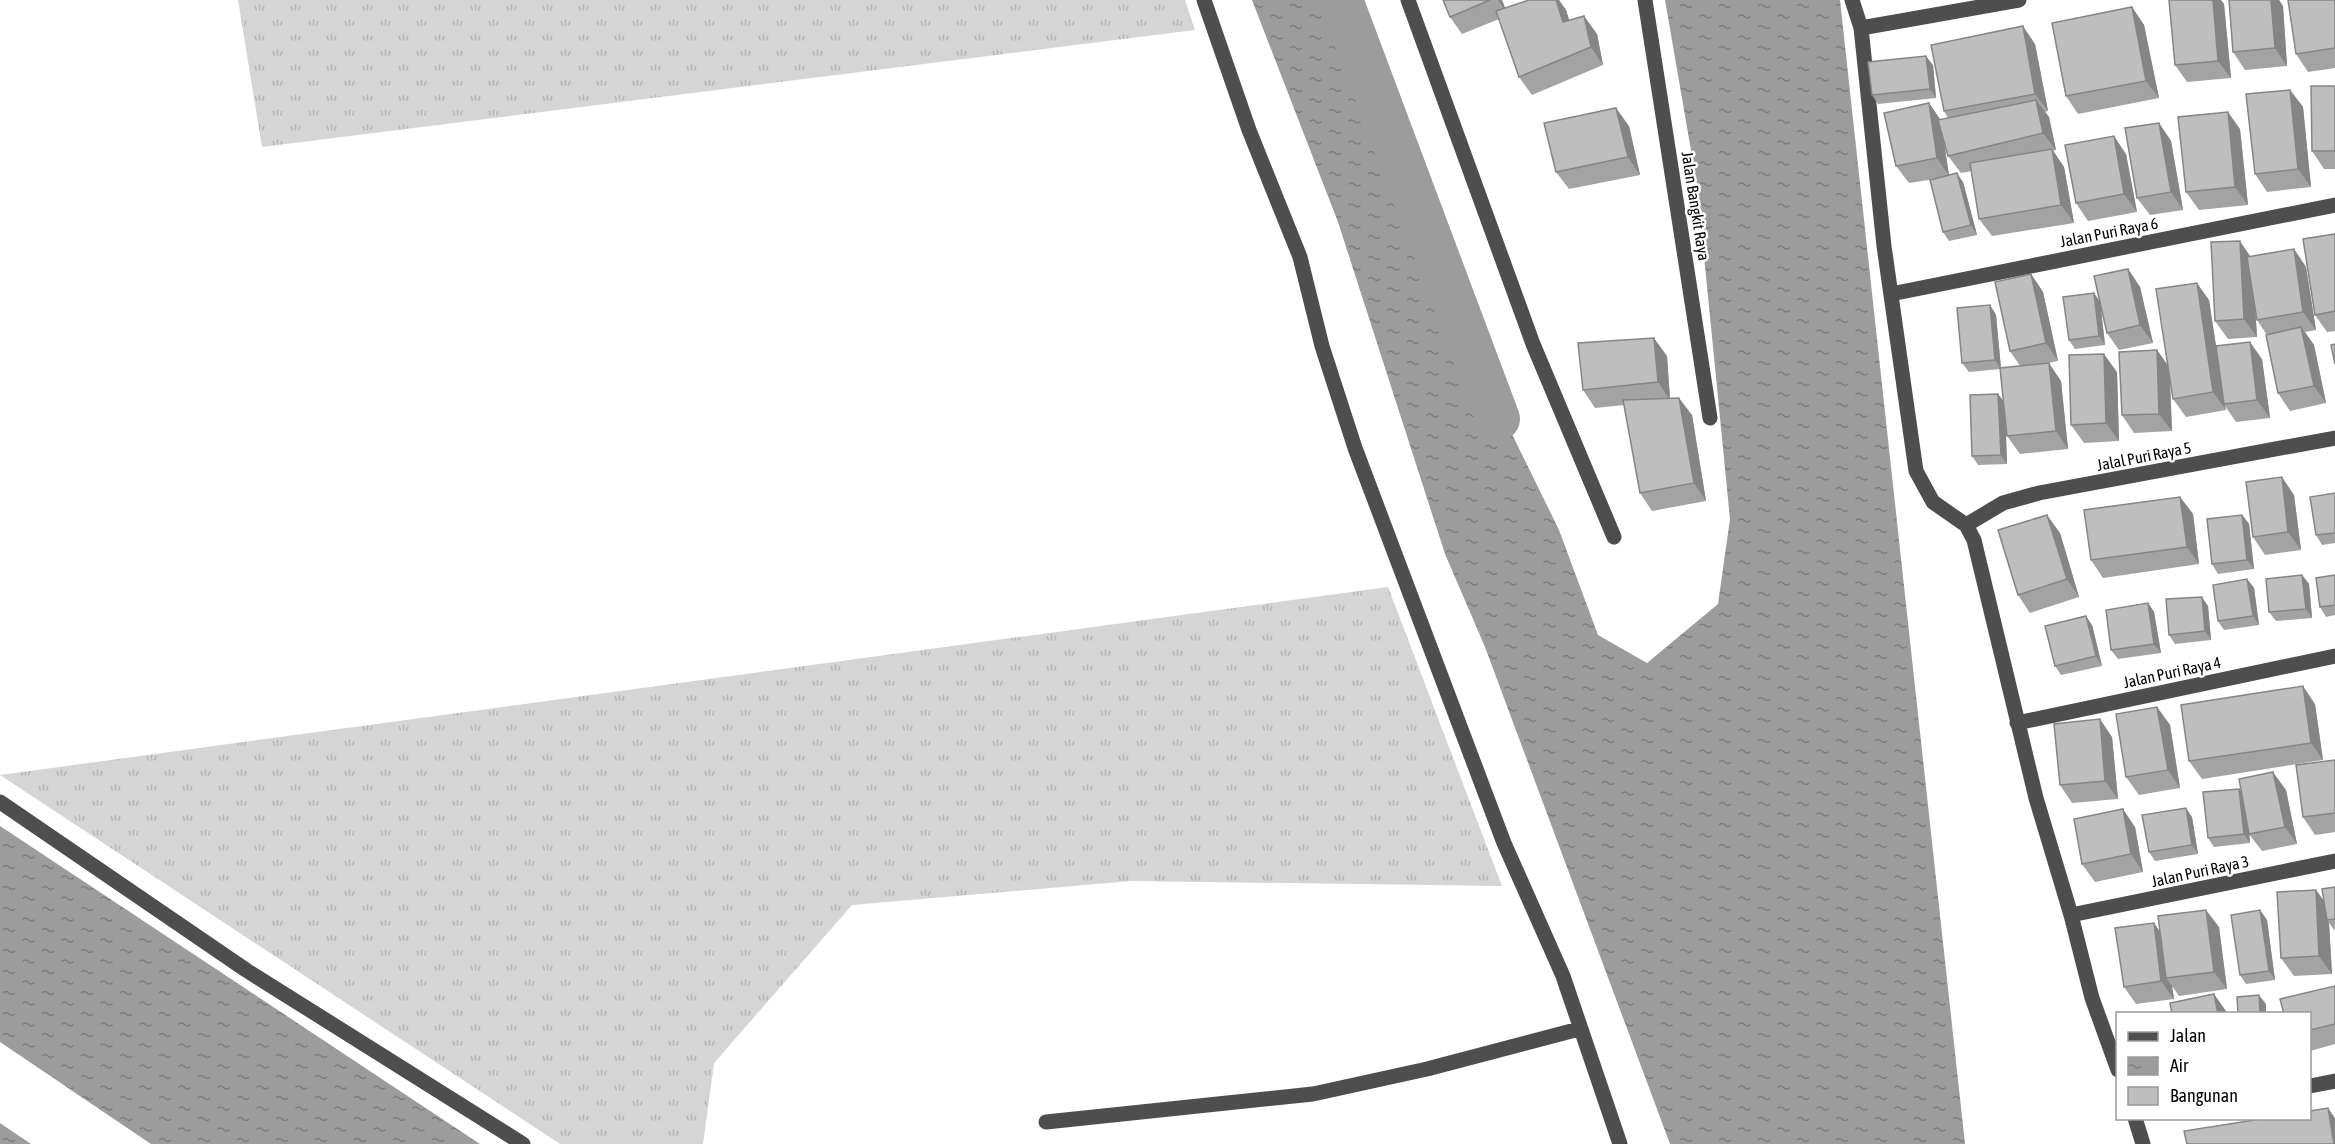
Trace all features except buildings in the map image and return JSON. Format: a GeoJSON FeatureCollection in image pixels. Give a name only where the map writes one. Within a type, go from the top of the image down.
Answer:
{"type":"FeatureCollection","features":[{"type":"Feature","properties":{"kind":"street"},"geometry":{"type":"LineString","coordinates":[[1204,0],[1249,130],[1300,257],[1322,346],[1355,448],[1504,843],[1563,976],[1578,1029],[1620,1144]]}},
{"type":"Feature","properties":{"kind":"street"},"geometry":{"type":"LineString","coordinates":[[1408,0],[1533,344],[1614,537]]}},
{"type":"Feature","properties":{"kind":"street","name":"Jalan Bangkit Raya"},"geometry":{"type":"LineString","coordinates":[[1645,0],[1710,418]]}},
{"type":"Feature","properties":{"kind":"street"},"geometry":{"type":"LineString","coordinates":[[1852,0],[1861,28],[1891,294],[1916,471],[1933,502],[1966,525],[1974,540],[2002,646],[2017,723],[2092,998],[2116,1064]]}},
{"type":"Feature","properties":{"kind":"street"},"geometry":{"type":"LineString","coordinates":[[1861,28],[2019,0]]}},
{"type":"Feature","properties":{"kind":"street","name":"Jalan Puri Raya 6"},"geometry":{"type":"LineString","coordinates":[[1891,294],[2335,206]]}},
{"type":"Feature","properties":{"kind":"street","name":"Jalal Puri Raya 5"},"geometry":{"type":"LineString","coordinates":[[1966,525],[2003,503],[2039,493],[2335,438]]}},
{"type":"Feature","properties":{"kind":"street","name":"Jalan Puri Raya 4"},"geometry":{"type":"LineString","coordinates":[[2017,723],[2335,656]]}},
{"type":"Feature","properties":{"kind":"street"},"geometry":{"type":"LineString","coordinates":[[0,802],[246,970],[523,1144]]}},
{"type":"Feature","properties":{"kind":"street","name":"Jalan Puri Raya 3"},"geometry":{"type":"LineString","coordinates":[[2071,915],[2335,861]]}},
{"type":"Feature","properties":{"kind":"street"},"geometry":{"type":"LineString","coordinates":[[1046,1122],[1313,1094],[1428,1069],[1578,1029]]}},
{"type":"Feature","properties":{"kind":"street"},"geometry":{"type":"LineString","coordinates":[[2311,1086],[2335,1081]]}},
{"type":"Feature","properties":{"kind":"street"},"geometry":{"type":"LineString","coordinates":[[2135,1120],[2143,1144]]}},
{"type":"Feature","properties":{"kind":"green space"},"geometry":{"type":"Polygon","coordinates":[[[238,0],[1185,0],[1195,30],[262,147],[238,0]]]}},
{"type":"Feature","properties":{"kind":"green space"},"geometry":{"type":"Polygon","coordinates":[[[1388,587],[1502,886],[1131,881],[852,905],[714,1063],[703,1144],[560,1144],[0,775],[1388,587]]]}},
{"type":"Feature","properties":{"kind":"water"},"geometry":{"type":"Polygon","coordinates":[[[1252,0],[1338,0],[1389,183],[1559,530],[1598,635],[1647,663],[1718,604],[1730,519],[1697,185],[1665,0],[1840,0],[1965,1144],[1670,1144],[1485,647],[1445,554],[1338,222],[1252,0]]]}},
{"type":"Feature","properties":{"kind":"water"},"geometry":{"type":"Polygon","coordinates":[[[0,826],[480,1144],[151,1144],[0,1042],[0,826]]]}},
{"type":"Feature","properties":{"kind":"water"},"geometry":{"type":"Polygon","coordinates":[[[0,1123],[31,1144],[0,1144],[0,1123]]]}},
{"type":"Feature","properties":{"kind":"waterway"},"geometry":{"type":"LineString","coordinates":[[1341,0],[1498,419]]}}]}
